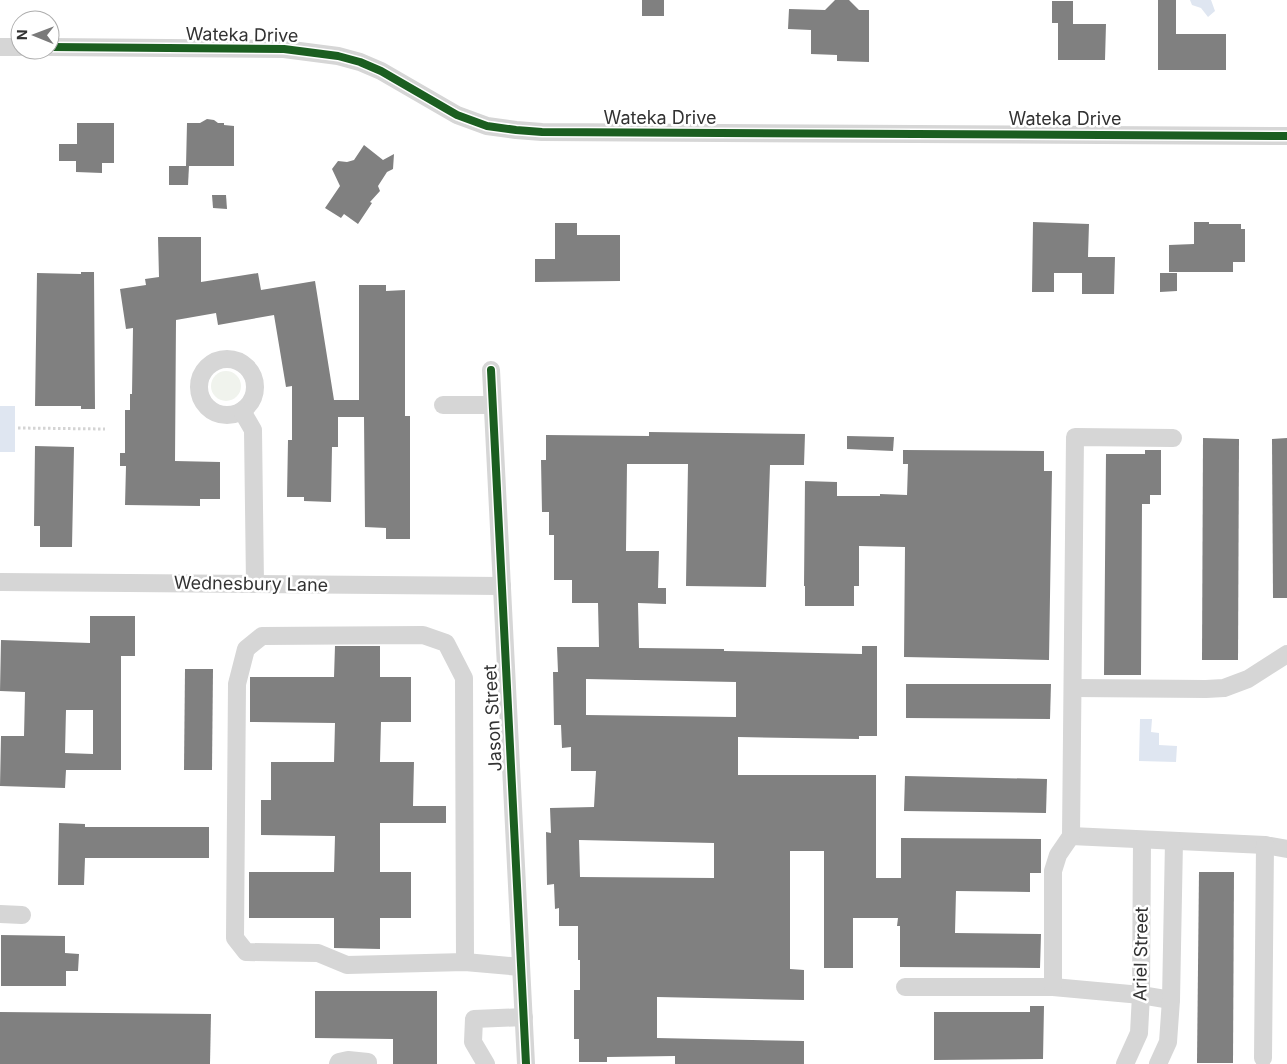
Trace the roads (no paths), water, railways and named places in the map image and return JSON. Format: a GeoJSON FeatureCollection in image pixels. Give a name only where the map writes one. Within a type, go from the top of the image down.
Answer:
{"type":"FeatureCollection","features":[{"type":"Feature","properties":{"kind":"street","name":"Wateka Drive"},"geometry":{"type":"LineString","coordinates":[[60,47],[284,49],[338,56],[360,62],[381,71],[457,115],[487,126],[542,132],[1287,136]]}},
{"type":"Feature","properties":{"kind":"street","name":"Jason Street"},"geometry":{"type":"LineString","coordinates":[[491,370],[526,1064]]}},
{"type":"Feature","properties":{"kind":"street"},"geometry":{"type":"LineString","coordinates":[[443,405],[492,405]]}},
{"type":"Feature","properties":{"kind":"street"},"geometry":{"type":"LineString","coordinates":[[242,411],[253,430],[255,584]]}},
{"type":"Feature","properties":{"kind":"street"},"geometry":{"type":"LineString","coordinates":[[1053,987],[1053,871],[1058,856],[1072,836],[1075,437],[1173,438]]}},
{"type":"Feature","properties":{"kind":"street","name":"Wednesbury Lane"},"geometry":{"type":"LineString","coordinates":[[0,582],[502,586]]}},
{"type":"Feature","properties":{"kind":"street"},"geometry":{"type":"LineString","coordinates":[[465,962],[464,678],[446,643],[423,635],[262,636],[246,648],[237,684],[235,938],[246,952],[318,953],[347,965],[465,962],[522,967]]}},
{"type":"Feature","properties":{"kind":"street"},"geometry":{"type":"LineString","coordinates":[[1073,688],[1224,688],[1248,679],[1287,654]]}},
{"type":"Feature","properties":{"kind":"street"},"geometry":{"type":"LineString","coordinates":[[1072,836],[1265,845],[1287,849]]}},
{"type":"Feature","properties":{"kind":"street","name":"Ariel Street"},"geometry":{"type":"LineString","coordinates":[[1125,1064],[1139,1033],[1142,840]]}},
{"type":"Feature","properties":{"kind":"street","name":"Ariel Street"},"geometry":{"type":"LineString","coordinates":[[1158,1064],[1168,1042],[1171,1000],[1174,841]]}},
{"type":"Feature","properties":{"kind":"street"},"geometry":{"type":"LineString","coordinates":[[1263,1058],[1265,845]]}},
{"type":"Feature","properties":{"kind":"street"},"geometry":{"type":"LineString","coordinates":[[0,914],[22,914]]}},
{"type":"Feature","properties":{"kind":"street"},"geometry":{"type":"LineString","coordinates":[[905,987],[1053,987],[1141,995],[1171,1000]]}},
{"type":"Feature","properties":{"kind":"street"},"geometry":{"type":"LineString","coordinates":[[486,1064],[473,1042],[474,1019],[524,1016]]}},
{"type":"Feature","properties":{"kind":"street"},"geometry":{"type":"LineString","coordinates":[[338,1064],[348,1060],[368,1062],[368,1064]]}}]}
